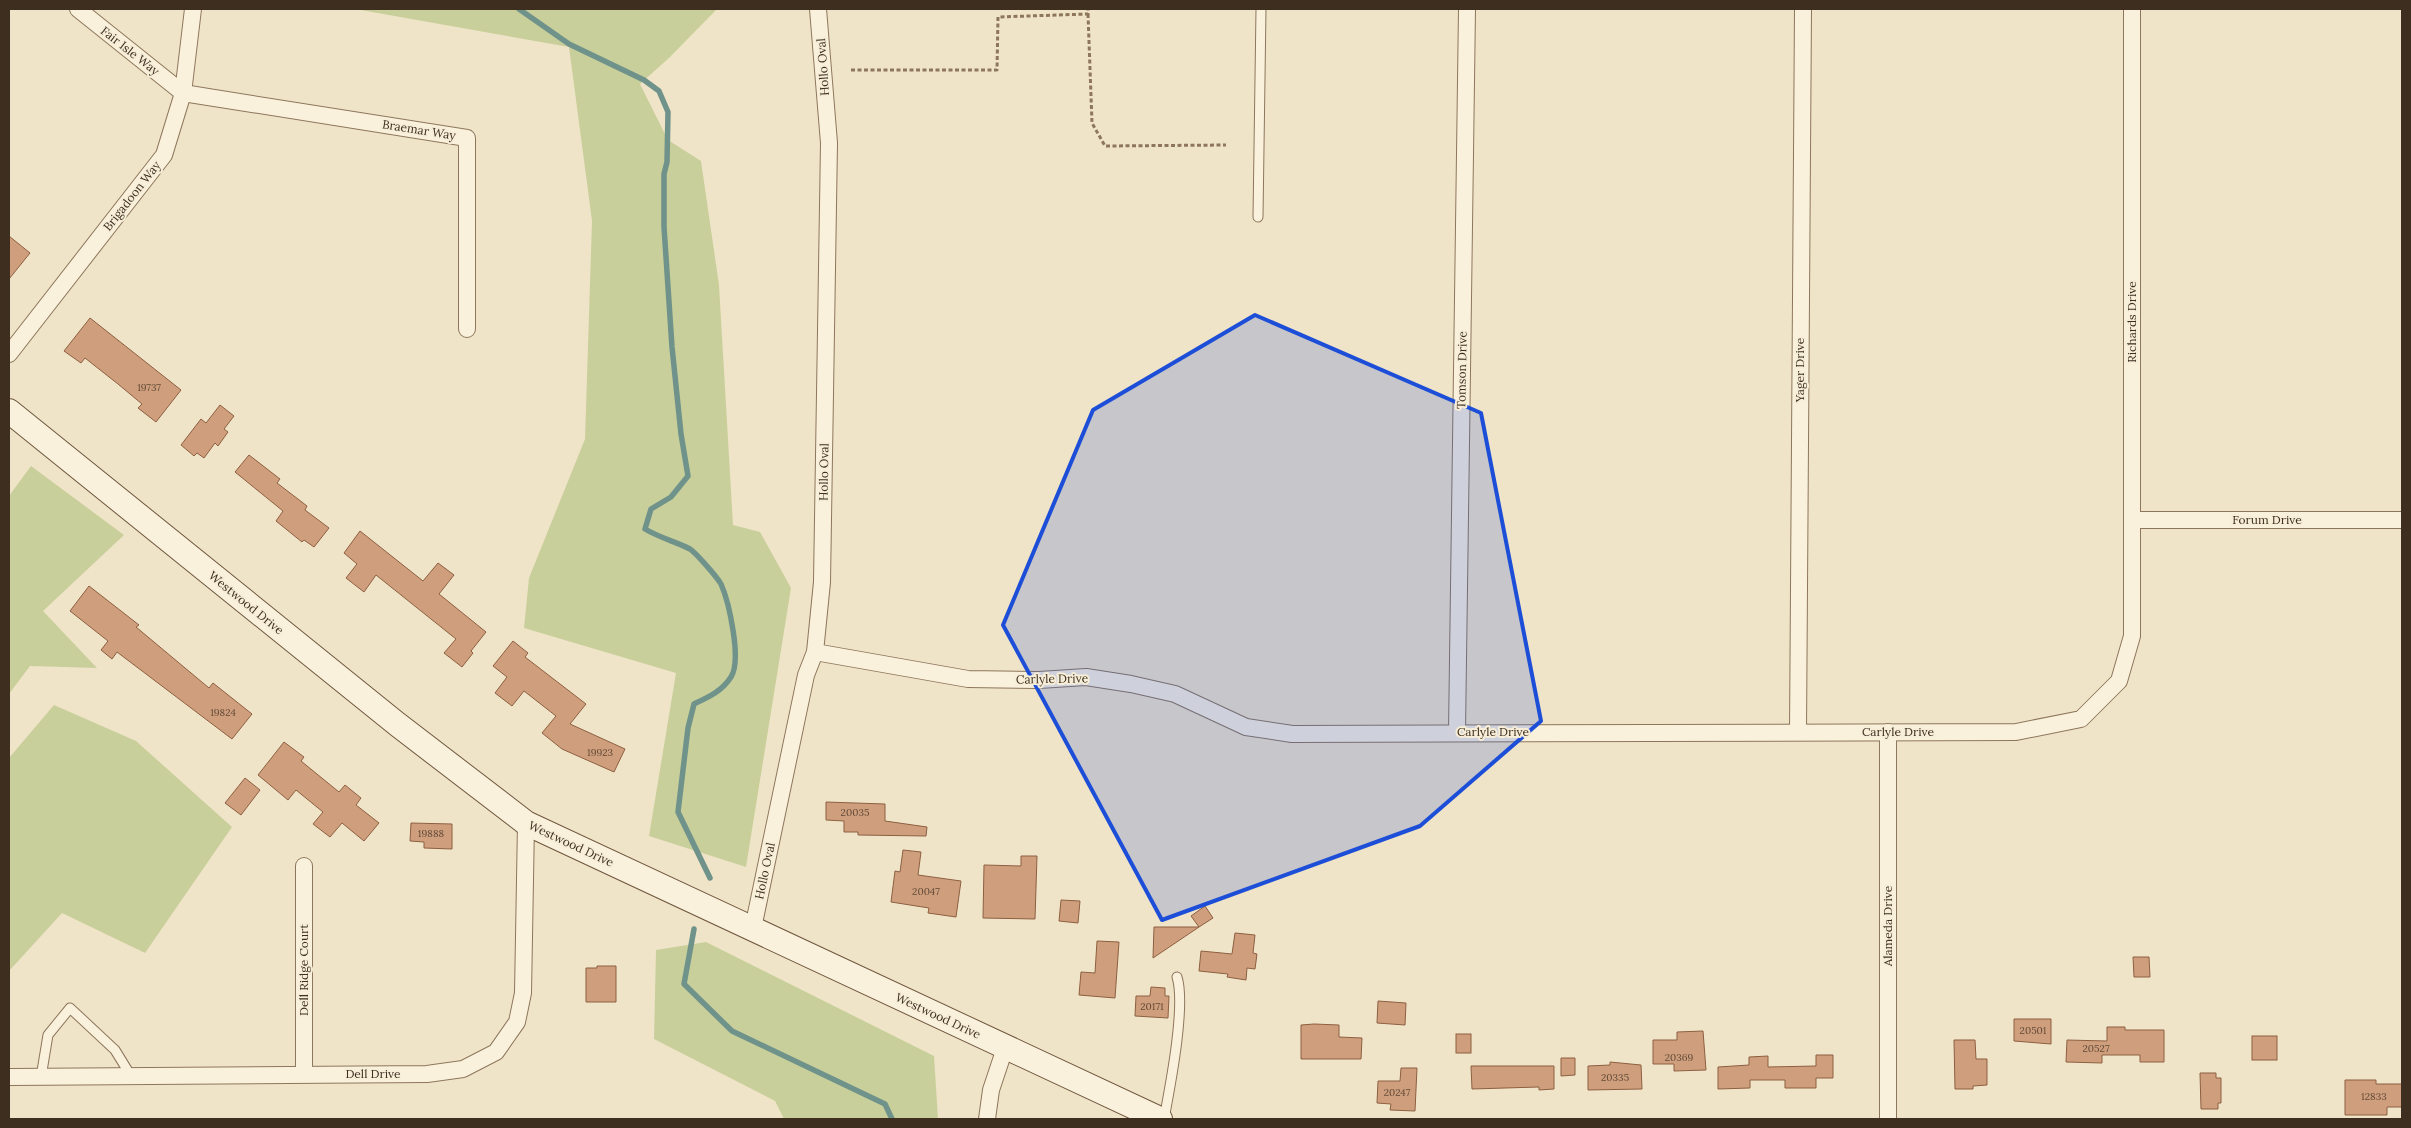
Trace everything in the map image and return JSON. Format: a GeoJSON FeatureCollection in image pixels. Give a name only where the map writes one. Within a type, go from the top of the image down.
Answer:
{"type":"FeatureCollection","features":[{"type":"Feature","properties":{"kind":"street","name":"Fair Isle Way"},"geometry":{"type":"LineString","coordinates":[[78,9],[183,93]]}},
{"type":"Feature","properties":{"kind":"street","name":"Brigadoon Way"},"geometry":{"type":"LineString","coordinates":[[9,354],[164,154],[183,93],[192,9]]}},
{"type":"Feature","properties":{"kind":"street","name":"Hollo Oval"},"geometry":{"type":"LineString","coordinates":[[753,928],[806,674],[815,652],[822,582],[829,143],[818,9]]}},
{"type":"Feature","properties":{"kind":"street","name":"Tomson Drive"},"geometry":{"type":"LineString","coordinates":[[1457,732],[1467,9]]}},
{"type":"Feature","properties":{"kind":"street","name":"Yager Drive"},"geometry":{"type":"LineString","coordinates":[[1798,732],[1803,9]]}},
{"type":"Feature","properties":{"kind":"street","name":"Richards Drive"},"geometry":{"type":"LineString","coordinates":[[2132,9],[2132,636]]}},
{"type":"Feature","properties":{"kind":"street","name":"Braemar Way"},"geometry":{"type":"LineString","coordinates":[[183,93],[467,138],[468,328]]}},
{"type":"Feature","properties":{"kind":"street","name":"Westwood Drive"},"geometry":{"type":"LineString","coordinates":[[9,411],[397,724],[526,823],[1005,1048],[1162,1119]]}},
{"type":"Feature","properties":{"kind":"street","name":"Forum Drive"},"geometry":{"type":"LineString","coordinates":[[2132,520],[2402,520]]}},
{"type":"Feature","properties":{"kind":"street","name":"Carlyle Drive"},"geometry":{"type":"LineString","coordinates":[[815,652],[968,679],[1039,680],[1086,677],[1131,684],[1174,694],[1246,727],[1292,734],[1457,732],[2016,732],[2080,719],[2119,681],[2132,636]]}},
{"type":"Feature","properties":{"kind":"street","name":"Alameda Drive"},"geometry":{"type":"LineString","coordinates":[[1888,732],[1888,1119]]}},
{"type":"Feature","properties":{"kind":"street","name":"Dell Drive"},"geometry":{"type":"LineString","coordinates":[[9,1077],[427,1074],[463,1069],[496,1052],[517,1022],[523,992],[526,823]]}},
{"type":"Feature","properties":{"kind":"street","name":"Dell Ridge Court"},"geometry":{"type":"LineString","coordinates":[[304,866],[304,1074]]}},
{"type":"Feature","properties":{"kind":"street"},"geometry":{"type":"LineString","coordinates":[[986,1119],[990,1096],[1005,1048]]}},
{"type":"Feature","properties":{"kind":"lane"},"geometry":{"type":"LineString","coordinates":[[1258,217],[1261,9]]}},
{"type":"Feature","properties":{"kind":"lane"},"geometry":{"type":"LineString","coordinates":[[1162,1119],[1178,1018],[1180,995],[1177,977]]}},
{"type":"Feature","properties":{"kind":"lane"},"geometry":{"type":"LineString","coordinates":[[42,1077],[48,1035],[70,1008],[115,1050],[131,1076]]}},
{"type":"Feature","properties":{"kind":"path"},"geometry":{"type":"LineString","coordinates":[[1088,9],[1092,123],[1105,146],[1226,145]]}},
{"type":"Feature","properties":{"kind":"path"},"geometry":{"type":"LineString","coordinates":[[851,70],[997,70],[998,17],[1088,14]]}},
{"type":"Feature","properties":{"kind":"highlighted area"},"geometry":{"type":"Polygon","coordinates":[[[1255,315],[1481,413],[1541,721],[1420,826],[1162,920],[1003,625],[1093,410],[1255,315]]]}},
{"type":"Feature","properties":{"kind":"green space"},"geometry":{"type":"Polygon","coordinates":[[[355,9],[717,9],[670,57],[640,84],[668,140],[701,161],[719,285],[733,525],[760,532],[791,588],[746,867],[649,836],[676,673],[524,628],[529,578],[585,439],[592,221],[569,47],[355,9]]]}},
{"type":"Feature","properties":{"kind":"green space"},"geometry":{"type":"Polygon","coordinates":[[[31,466],[124,535],[43,611],[97,668],[30,666],[9,694],[9,496],[31,466]]]}},
{"type":"Feature","properties":{"kind":"green space"},"geometry":{"type":"Polygon","coordinates":[[[54,705],[136,741],[232,827],[145,953],[62,913],[9,971],[9,758],[54,705]]]}},
{"type":"Feature","properties":{"kind":"green space"},"geometry":{"type":"Polygon","coordinates":[[[706,942],[934,1056],[938,1119],[784,1119],[775,1101],[654,1039],[656,950],[706,942]]]}},
{"type":"Feature","properties":{"kind":"building"},"geometry":{"type":"Polygon","coordinates":[[[9,236],[30,253],[9,279],[9,236]]]}},
{"type":"Feature","properties":{"kind":"building"},"geometry":{"type":"Polygon","coordinates":[[[90,318],[181,390],[156,422],[138,408],[142,404],[85,358],[81,363],[64,351],[90,318]]]}},
{"type":"Feature","properties":{"kind":"building"},"geometry":{"type":"Polygon","coordinates":[[[220,405],[234,416],[224,429],[228,432],[218,446],[215,443],[204,458],[197,453],[194,456],[181,445],[201,419],[206,423],[220,405]]]}},
{"type":"Feature","properties":{"kind":"building"},"geometry":{"type":"Polygon","coordinates":[[[249,455],[280,479],[277,483],[307,506],[305,510],[329,528],[314,547],[304,540],[302,542],[276,521],[283,511],[235,472],[249,455]]]}},
{"type":"Feature","properties":{"kind":"building"},"geometry":{"type":"Polygon","coordinates":[[[360,531],[423,581],[438,563],[454,575],[439,594],[486,632],[471,651],[473,653],[462,667],[444,653],[456,639],[376,575],[364,592],[346,578],[357,564],[344,553],[360,531]]]}},
{"type":"Feature","properties":{"kind":"building"},"geometry":{"type":"Polygon","coordinates":[[[89,586],[139,625],[136,627],[209,688],[213,683],[252,714],[232,739],[117,652],[112,659],[101,650],[108,641],[70,611],[89,586]]]}},
{"type":"Feature","properties":{"kind":"building"},"geometry":{"type":"Polygon","coordinates":[[[513,641],[528,653],[525,657],[586,704],[570,724],[625,749],[614,772],[562,749],[542,733],[556,716],[524,691],[512,706],[495,693],[507,677],[493,666],[513,641]]]}},
{"type":"Feature","properties":{"kind":"building"},"geometry":{"type":"Polygon","coordinates":[[[284,742],[304,757],[301,761],[339,792],[345,785],[361,798],[356,805],[379,823],[364,841],[342,823],[330,837],[313,824],[323,812],[296,790],[288,800],[258,775],[284,742]]]}},
{"type":"Feature","properties":{"kind":"building"},"geometry":{"type":"Polygon","coordinates":[[[245,778],[260,790],[241,815],[225,803],[245,778]]]}},
{"type":"Feature","properties":{"kind":"building"},"geometry":{"type":"Polygon","coordinates":[[[826,802],[885,804],[885,821],[927,827],[926,836],[858,835],[858,832],[844,832],[844,821],[826,820],[826,802]]]}},
{"type":"Feature","properties":{"kind":"building"},"geometry":{"type":"Polygon","coordinates":[[[411,823],[452,824],[452,849],[424,848],[424,842],[410,841],[411,823]]]}},
{"type":"Feature","properties":{"kind":"building"},"geometry":{"type":"Polygon","coordinates":[[[903,850],[921,852],[918,875],[961,881],[956,917],[928,913],[929,908],[891,902],[895,871],[900,872],[903,850]]]}},
{"type":"Feature","properties":{"kind":"building"},"geometry":{"type":"Polygon","coordinates":[[[1021,856],[1037,856],[1035,919],[983,918],[984,865],[1021,866],[1021,856]]]}},
{"type":"Feature","properties":{"kind":"building"},"geometry":{"type":"Polygon","coordinates":[[[1061,900],[1080,901],[1078,923],[1059,921],[1061,900]]]}},
{"type":"Feature","properties":{"kind":"building"},"geometry":{"type":"Polygon","coordinates":[[[1205,906],[1213,918],[1199,927],[1191,916],[1205,906]]]}},
{"type":"Feature","properties":{"kind":"building"},"geometry":{"type":"Polygon","coordinates":[[[1154,927],[1199,927],[1153,958],[1154,927]]]}},
{"type":"Feature","properties":{"kind":"building"},"geometry":{"type":"Polygon","coordinates":[[[1235,933],[1255,935],[1253,953],[1257,954],[1255,969],[1247,968],[1246,980],[1227,977],[1228,974],[1199,971],[1201,951],[1232,954],[1235,933]]]}},
{"type":"Feature","properties":{"kind":"building"},"geometry":{"type":"Polygon","coordinates":[[[1097,941],[1119,942],[1115,998],[1079,995],[1081,972],[1095,973],[1097,941]]]}},
{"type":"Feature","properties":{"kind":"building"},"geometry":{"type":"Polygon","coordinates":[[[2133,957],[2149,957],[2150,977],[2134,977],[2133,957]]]}},
{"type":"Feature","properties":{"kind":"building"},"geometry":{"type":"Polygon","coordinates":[[[597,966],[616,966],[616,1002],[586,1002],[586,968],[597,968],[597,966]]]}},
{"type":"Feature","properties":{"kind":"building"},"geometry":{"type":"Polygon","coordinates":[[[1151,987],[1165,988],[1165,996],[1169,996],[1168,1018],[1135,1016],[1136,996],[1150,996],[1151,987]]]}},
{"type":"Feature","properties":{"kind":"building"},"geometry":{"type":"Polygon","coordinates":[[[1378,1001],[1406,1003],[1405,1025],[1377,1023],[1378,1001]]]}},
{"type":"Feature","properties":{"kind":"building"},"geometry":{"type":"Polygon","coordinates":[[[2014,1019],[2051,1019],[2051,1044],[2014,1041],[2014,1019]]]}},
{"type":"Feature","properties":{"kind":"building"},"geometry":{"type":"Polygon","coordinates":[[[1301,1025],[1339,1025],[1339,1037],[1362,1038],[1361,1059],[1301,1059],[1301,1025]]]}},
{"type":"Feature","properties":{"kind":"building"},"geometry":{"type":"Polygon","coordinates":[[[2107,1027],[2125,1027],[2125,1030],[2164,1030],[2164,1062],[2140,1062],[2140,1055],[2102,1055],[2102,1063],[2066,1062],[2067,1040],[2107,1041],[2107,1027]]]}},
{"type":"Feature","properties":{"kind":"building"},"geometry":{"type":"Polygon","coordinates":[[[1703,1031],[1706,1070],[1674,1071],[1674,1064],[1653,1064],[1653,1040],[1677,1040],[1677,1032],[1703,1031]]]}},
{"type":"Feature","properties":{"kind":"building"},"geometry":{"type":"Polygon","coordinates":[[[1456,1034],[1471,1034],[1471,1053],[1456,1053],[1456,1034]]]}},
{"type":"Feature","properties":{"kind":"building"},"geometry":{"type":"Polygon","coordinates":[[[2252,1036],[2277,1036],[2277,1060],[2252,1060],[2252,1036]]]}},
{"type":"Feature","properties":{"kind":"building"},"geometry":{"type":"Polygon","coordinates":[[[1954,1040],[1975,1040],[1976,1059],[1987,1059],[1987,1085],[1973,1086],[1973,1089],[1955,1089],[1954,1040]]]}},
{"type":"Feature","properties":{"kind":"building"},"geometry":{"type":"Polygon","coordinates":[[[1816,1055],[1833,1055],[1833,1078],[1816,1078],[1816,1088],[1785,1088],[1785,1080],[1750,1080],[1750,1088],[1718,1089],[1718,1067],[1749,1065],[1749,1057],[1768,1056],[1768,1067],[1816,1066],[1816,1055]]]}},
{"type":"Feature","properties":{"kind":"building"},"geometry":{"type":"Polygon","coordinates":[[[1561,1058],[1575,1058],[1575,1075],[1561,1076],[1561,1058]]]}},
{"type":"Feature","properties":{"kind":"building"},"geometry":{"type":"Polygon","coordinates":[[[1610,1062],[1641,1065],[1642,1089],[1588,1090],[1588,1066],[1610,1065],[1610,1062]]]}},
{"type":"Feature","properties":{"kind":"building"},"geometry":{"type":"Polygon","coordinates":[[[1471,1066],[1554,1066],[1554,1089],[1539,1090],[1539,1087],[1472,1089],[1471,1066]]]}},
{"type":"Feature","properties":{"kind":"building"},"geometry":{"type":"Polygon","coordinates":[[[1401,1068],[1417,1068],[1415,1111],[1390,1110],[1391,1104],[1377,1103],[1378,1081],[1400,1081],[1401,1068]]]}},
{"type":"Feature","properties":{"kind":"building"},"geometry":{"type":"Polygon","coordinates":[[[2200,1073],[2216,1073],[2216,1078],[2221,1078],[2221,1103],[2218,1103],[2218,1109],[2201,1109],[2200,1073]]]}},
{"type":"Feature","properties":{"kind":"building"},"geometry":{"type":"Polygon","coordinates":[[[2345,1080],[2376,1080],[2376,1084],[2402,1084],[2402,1107],[2387,1107],[2387,1115],[2345,1115],[2345,1080]]]}},
{"type":"Feature","properties":{"kind":"waterway"},"geometry":{"type":"LineString","coordinates":[[519,9],[569,44],[644,80],[659,91],[668,112],[667,162],[664,174],[664,227],[672,347],[681,434],[688,476],[671,497],[651,509],[645,529],[680,544],[697,555],[721,584],[731,617],[735,645],[734,669],[724,686],[694,704],[688,728],[678,812],[710,878]]}},
{"type":"Feature","properties":{"kind":"waterway"},"geometry":{"type":"LineString","coordinates":[[694,929],[684,984],[732,1031],[885,1104],[892,1119]]}}]}
